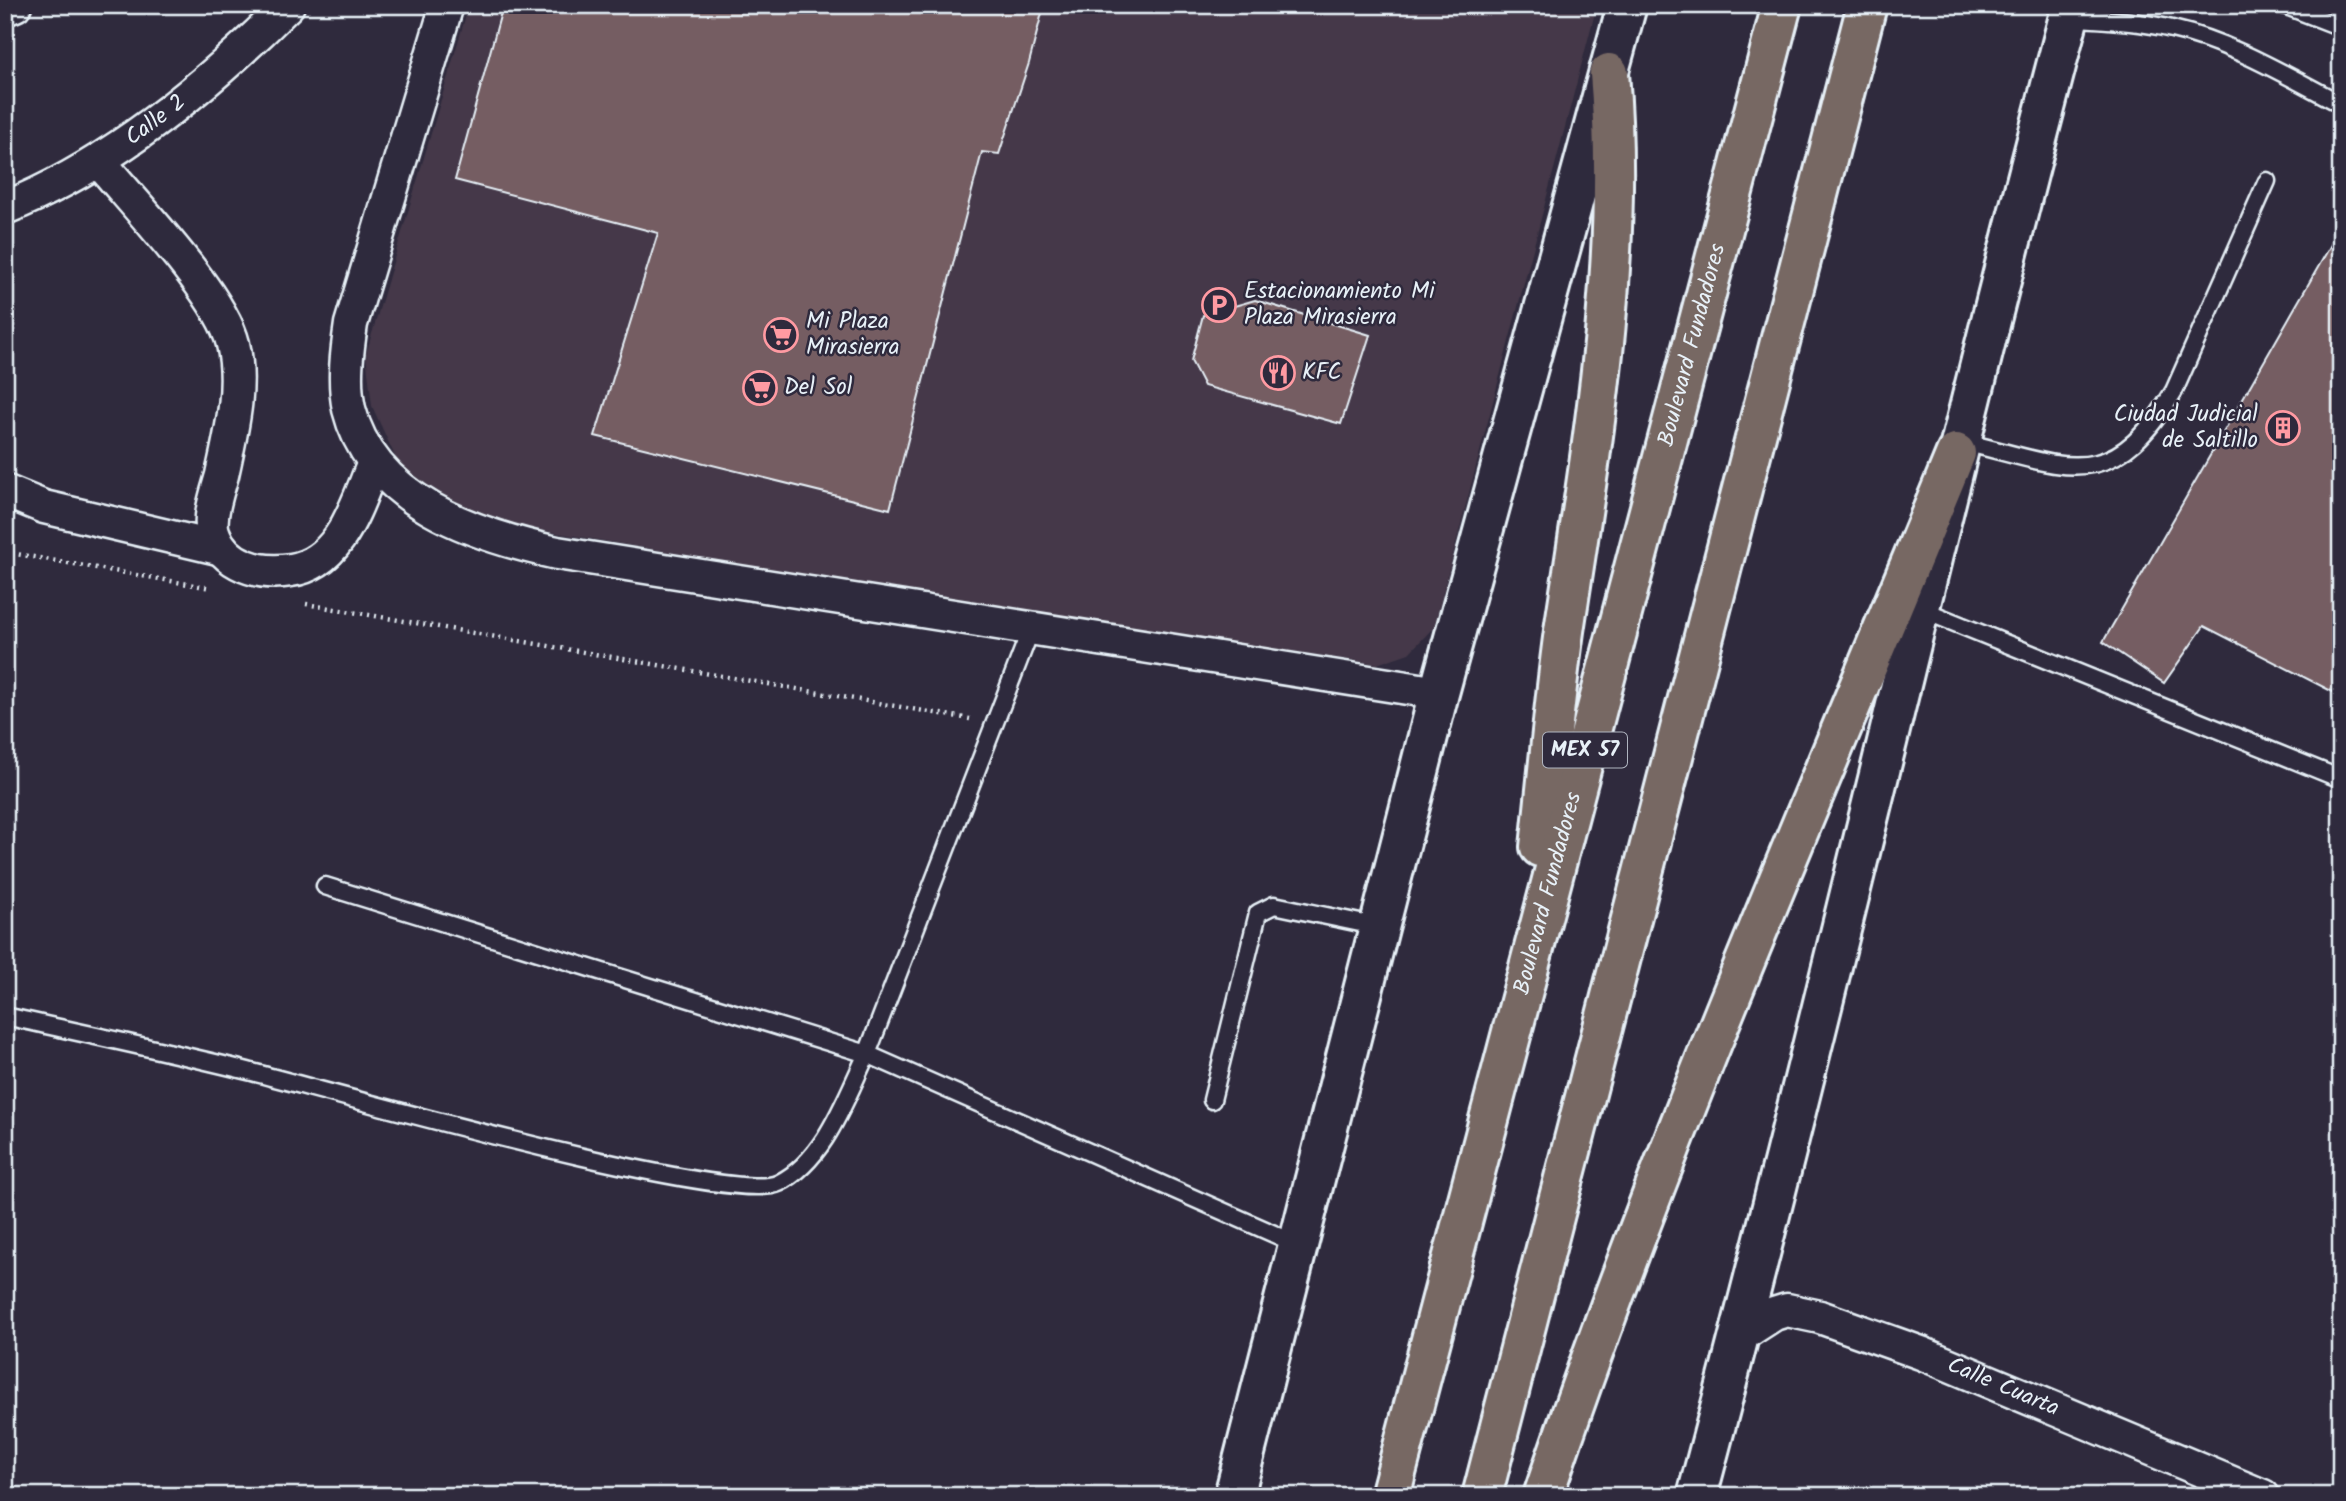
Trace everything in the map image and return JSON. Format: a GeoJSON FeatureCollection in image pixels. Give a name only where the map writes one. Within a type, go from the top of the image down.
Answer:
{"type":"FeatureCollection","features":[{"type":"Feature","properties":{"kind":"highway","name":"Boulevard Fundadores"},"geometry":{"type":"LineString","coordinates":[[1390,1496],[1782,5]]}},
{"type":"Feature","properties":{"kind":"highway"},"geometry":{"type":"LineString","coordinates":[[1482,1496],[1867,5]]}},
{"type":"Feature","properties":{"kind":"highway"},"geometry":{"type":"LineString","coordinates":[[1524,981],[1564,635],[1586,493],[1610,273],[1615,200],[1609,73]]}},
{"type":"Feature","properties":{"kind":"highway"},"geometry":{"type":"LineString","coordinates":[[1543,1496],[1584,1376],[1677,1133],[1957,447]]}},
{"type":"Feature","properties":{"kind":"main road"},"geometry":{"type":"LineString","coordinates":[[1234,1496],[1439,693],[1627,5]]}},
{"type":"Feature","properties":{"kind":"main road"},"geometry":{"type":"LineString","coordinates":[[1697,1496],[1740,1336],[1957,447],[2070,12]]}},
{"type":"Feature","properties":{"kind":"street"},"geometry":{"type":"LineString","coordinates":[[5,9],[15,5]]}},
{"type":"Feature","properties":{"kind":"street","name":"Calle 2"},"geometry":{"type":"LineString","coordinates":[[5,208],[49,190],[99,161],[201,85],[250,43],[288,5]]}},
{"type":"Feature","properties":{"kind":"street"},"geometry":{"type":"LineString","coordinates":[[447,5],[351,324],[346,354],[349,409],[374,463],[404,492],[436,512],[488,535],[523,546],[1439,693]]}},
{"type":"Feature","properties":{"kind":"street"},"geometry":{"type":"LineString","coordinates":[[99,161],[198,282],[220,316],[233,343],[237,381],[233,421],[212,530],[222,549]]}},
{"type":"Feature","properties":{"kind":"street"},"geometry":{"type":"LineString","coordinates":[[5,491],[44,507],[222,549],[256,572],[299,569],[330,552],[342,534],[374,463]]}},
{"type":"Feature","properties":{"kind":"street","name":"Calle Cuarta"},"geometry":{"type":"LineString","coordinates":[[1740,1336],[1774,1314],[1787,1310],[1819,1317],[1921,1353],[2263,1496]]}},
{"type":"Feature","properties":{"kind":"lane"},"geometry":{"type":"LineString","coordinates":[[2284,5],[2341,27]]}},
{"type":"Feature","properties":{"kind":"lane"},"geometry":{"type":"LineString","coordinates":[[2070,12],[2174,29],[2217,44],[2341,104]]}},
{"type":"Feature","properties":{"kind":"lane"},"geometry":{"type":"LineString","coordinates":[[1957,447],[2062,467],[2112,459],[2135,444],[2155,423],[2174,391],[2267,181]]}},
{"type":"Feature","properties":{"kind":"lane"},"geometry":{"type":"LineString","coordinates":[[1918,608],[2341,779]]}},
{"type":"Feature","properties":{"kind":"lane"},"geometry":{"type":"LineString","coordinates":[[5,1016],[245,1070],[650,1172],[748,1187],[778,1184],[800,1168],[838,1114],[867,1054],[1031,629]]}},
{"type":"Feature","properties":{"kind":"lane"},"geometry":{"type":"LineString","coordinates":[[325,886],[867,1054],[1299,1245]]}},
{"type":"Feature","properties":{"kind":"lane"},"geometry":{"type":"LineString","coordinates":[[1212,1100],[1258,913],[1274,905],[1379,927]]}},
{"type":"Feature","properties":{"kind":"path"},"geometry":{"type":"LineString","coordinates":[[5,552],[225,590]]}},
{"type":"Feature","properties":{"kind":"path"},"geometry":{"type":"LineString","coordinates":[[294,602],[995,723]]}},
{"type":"Feature","properties":{"kind":"shaded area","name":"Mi Plaza Mirasierra"},"geometry":{"type":"Polygon","coordinates":[[[469,5],[1597,5],[1434,627],[1409,653],[1377,664],[936,598],[493,522],[441,498],[399,465],[372,406],[366,354],[469,5]]]}},
{"type":"Feature","properties":{"kind":"building","name":"Mi Plaza Mirasierra"},"geometry":{"type":"Polygon","coordinates":[[[503,5],[1044,5],[1029,63],[999,154],[982,152],[890,509],[595,436],[658,233],[455,180],[503,5]]]}},
{"type":"Feature","properties":{"kind":"building","name":"Ciudad Judicial de Saltillo"},"geometry":{"type":"Polygon","coordinates":[[[2340,229],[2341,696],[2204,626],[2164,683],[2103,642],[2340,229]]]}},
{"type":"Feature","properties":{"kind":"building","name":"KFC"},"geometry":{"type":"Polygon","coordinates":[[[1255,300],[1370,335],[1341,424],[1204,386],[1191,361],[1203,315],[1255,300]]]}},
{"type":"Feature","properties":{"kind":"place","name":"Estacionamiento Mi Plaza Mirasierra"},"geometry":{"type":"Point","coordinates":[1219,305]}},
{"type":"Feature","properties":{"kind":"place","name":"Mi Plaza Mirasierra"},"geometry":{"type":"Point","coordinates":[781,335]}},
{"type":"Feature","properties":{"kind":"place","name":"KFC"},"geometry":{"type":"Point","coordinates":[1278,373]}},
{"type":"Feature","properties":{"kind":"place","name":"Del Sol"},"geometry":{"type":"Point","coordinates":[760,388]}},
{"type":"Feature","properties":{"kind":"place","name":"Ciudad Judicial de Saltillo"},"geometry":{"type":"Point","coordinates":[2283,428]}}]}
